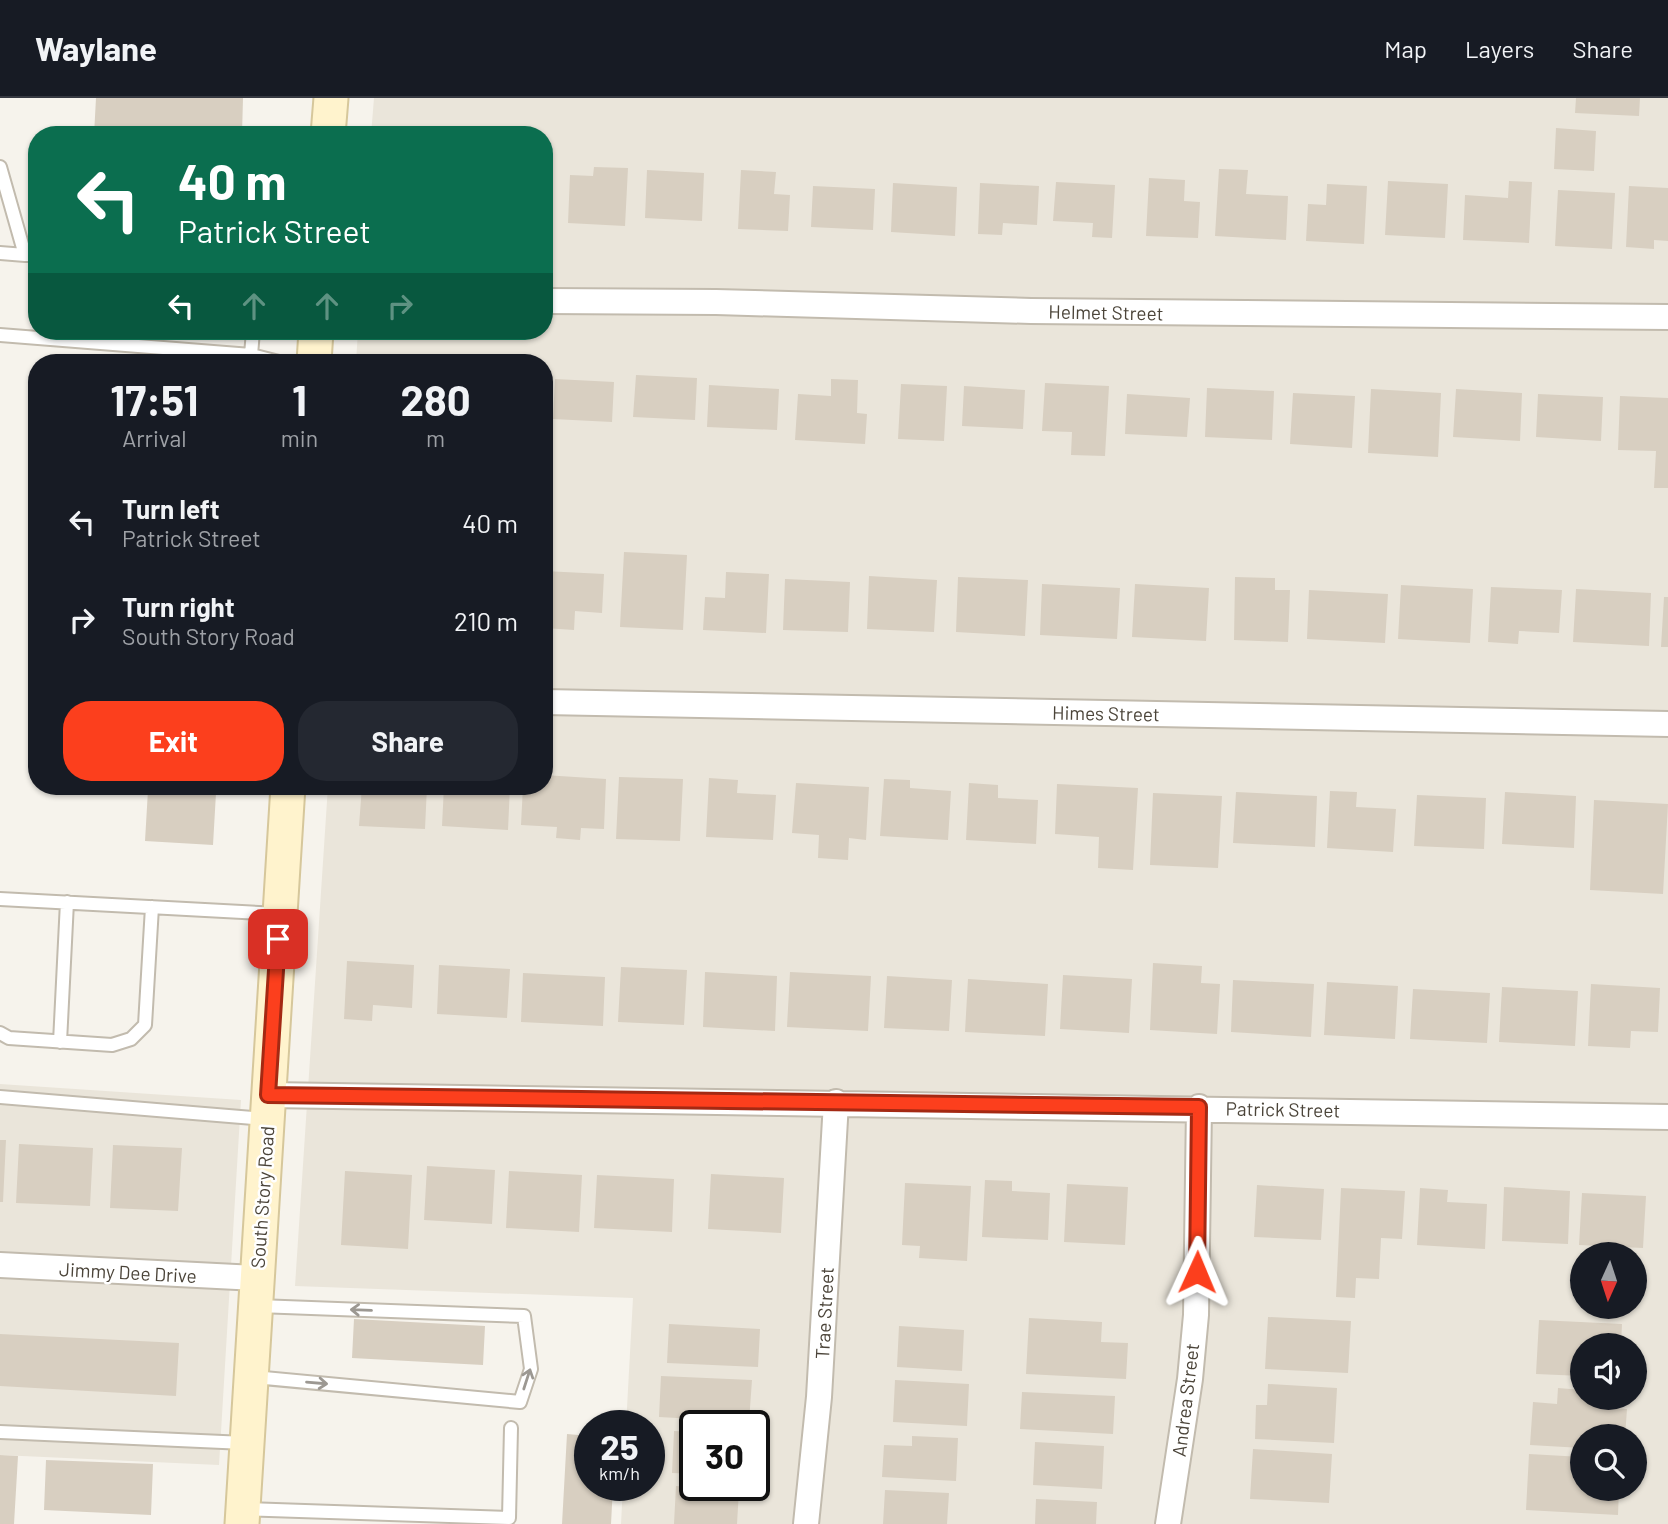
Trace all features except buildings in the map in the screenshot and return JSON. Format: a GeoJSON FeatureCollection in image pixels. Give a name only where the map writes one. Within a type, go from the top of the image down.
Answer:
{"type":"FeatureCollection","features":[{"type":"Feature","properties":{"kind":"main road"},"geometry":{"type":"LineString","coordinates":[[329,126],[331,98]]}},
{"type":"Feature","properties":{"kind":"main road","name":"South Story Road"},"geometry":{"type":"LineString","coordinates":[[242,1516],[287,795]]}},
{"type":"Feature","properties":{"kind":"street","name":"Helmet Street"},"geometry":{"type":"LineString","coordinates":[[553,301],[716,302],[1031,311],[1668,317]]}},
{"type":"Feature","properties":{"kind":"street","name":"Himes Street"},"geometry":{"type":"LineString","coordinates":[[553,702],[1668,724]]}},
{"type":"Feature","properties":{"kind":"street","name":"Patrick Street"},"geometry":{"type":"LineString","coordinates":[[268,1107],[836,1102],[1668,1116]]}},
{"type":"Feature","properties":{"kind":"street","name":"Trae Street"},"geometry":{"type":"LineString","coordinates":[[806,1524],[820,1384],[836,1102]]}},
{"type":"Feature","properties":{"kind":"street","name":"Andrea Street"},"geometry":{"type":"LineString","coordinates":[[1168,1524],[1190,1378],[1196,1315],[1199,1107]]}},
{"type":"Feature","properties":{"kind":"street","name":"Jimmy Dee Drive"},"geometry":{"type":"LineString","coordinates":[[0,1265],[256,1292]]}},
{"type":"Feature","properties":{"kind":"lane"},"geometry":{"type":"LineString","coordinates":[[0,167],[28,246]]}},
{"type":"Feature","properties":{"kind":"lane"},"geometry":{"type":"LineString","coordinates":[[0,253],[28,255]]}},
{"type":"Feature","properties":{"kind":"lane"},"geometry":{"type":"LineString","coordinates":[[0,335],[28,337]]}},
{"type":"Feature","properties":{"kind":"lane"},"geometry":{"type":"LineString","coordinates":[[63,340],[238,354]]}},
{"type":"Feature","properties":{"kind":"lane"},"geometry":{"type":"LineString","coordinates":[[0,899],[280,914]]}},
{"type":"Feature","properties":{"kind":"lane"},"geometry":{"type":"LineString","coordinates":[[60,1042],[67,902]]}},
{"type":"Feature","properties":{"kind":"lane"},"geometry":{"type":"LineString","coordinates":[[0,1033],[9,1038],[111,1045],[131,1039],[145,1025],[152,907]]}},
{"type":"Feature","properties":{"kind":"lane"},"geometry":{"type":"LineString","coordinates":[[0,1097],[268,1107]]}},
{"type":"Feature","properties":{"kind":"lane"},"geometry":{"type":"LineString","coordinates":[[249,1377],[520,1402],[531,1369],[524,1316],[256,1292]]}},
{"type":"Feature","properties":{"kind":"lane"},"geometry":{"type":"LineString","coordinates":[[242,1516],[509,1521],[512,1428]]}},
{"type":"Feature","properties":{"kind":"lane"},"geometry":{"type":"LineString","coordinates":[[0,1432],[246,1443]]}},
{"type":"Feature","properties":{"kind":"shaded area"},"geometry":{"type":"Polygon","coordinates":[[[374,98],[1668,98],[1668,1524],[621,1524],[622,1501],[665,1501],[665,1410],[627,1410],[633,1298],[295,1286],[327,795],[553,795],[553,354],[357,354],[357,340],[553,340],[553,126],[372,126],[374,98]]]}},
{"type":"Feature","properties":{"kind":"shaded area"},"geometry":{"type":"Polygon","coordinates":[[[0,1084],[241,1100],[219,1465],[0,1455],[0,1084]]]}},
{"type":"Feature","properties":{"kind":"route"},"geometry":{"type":"LineString","coordinates":[[278,939],[268,1095],[1199,1107],[1197,1272]]}}]}
